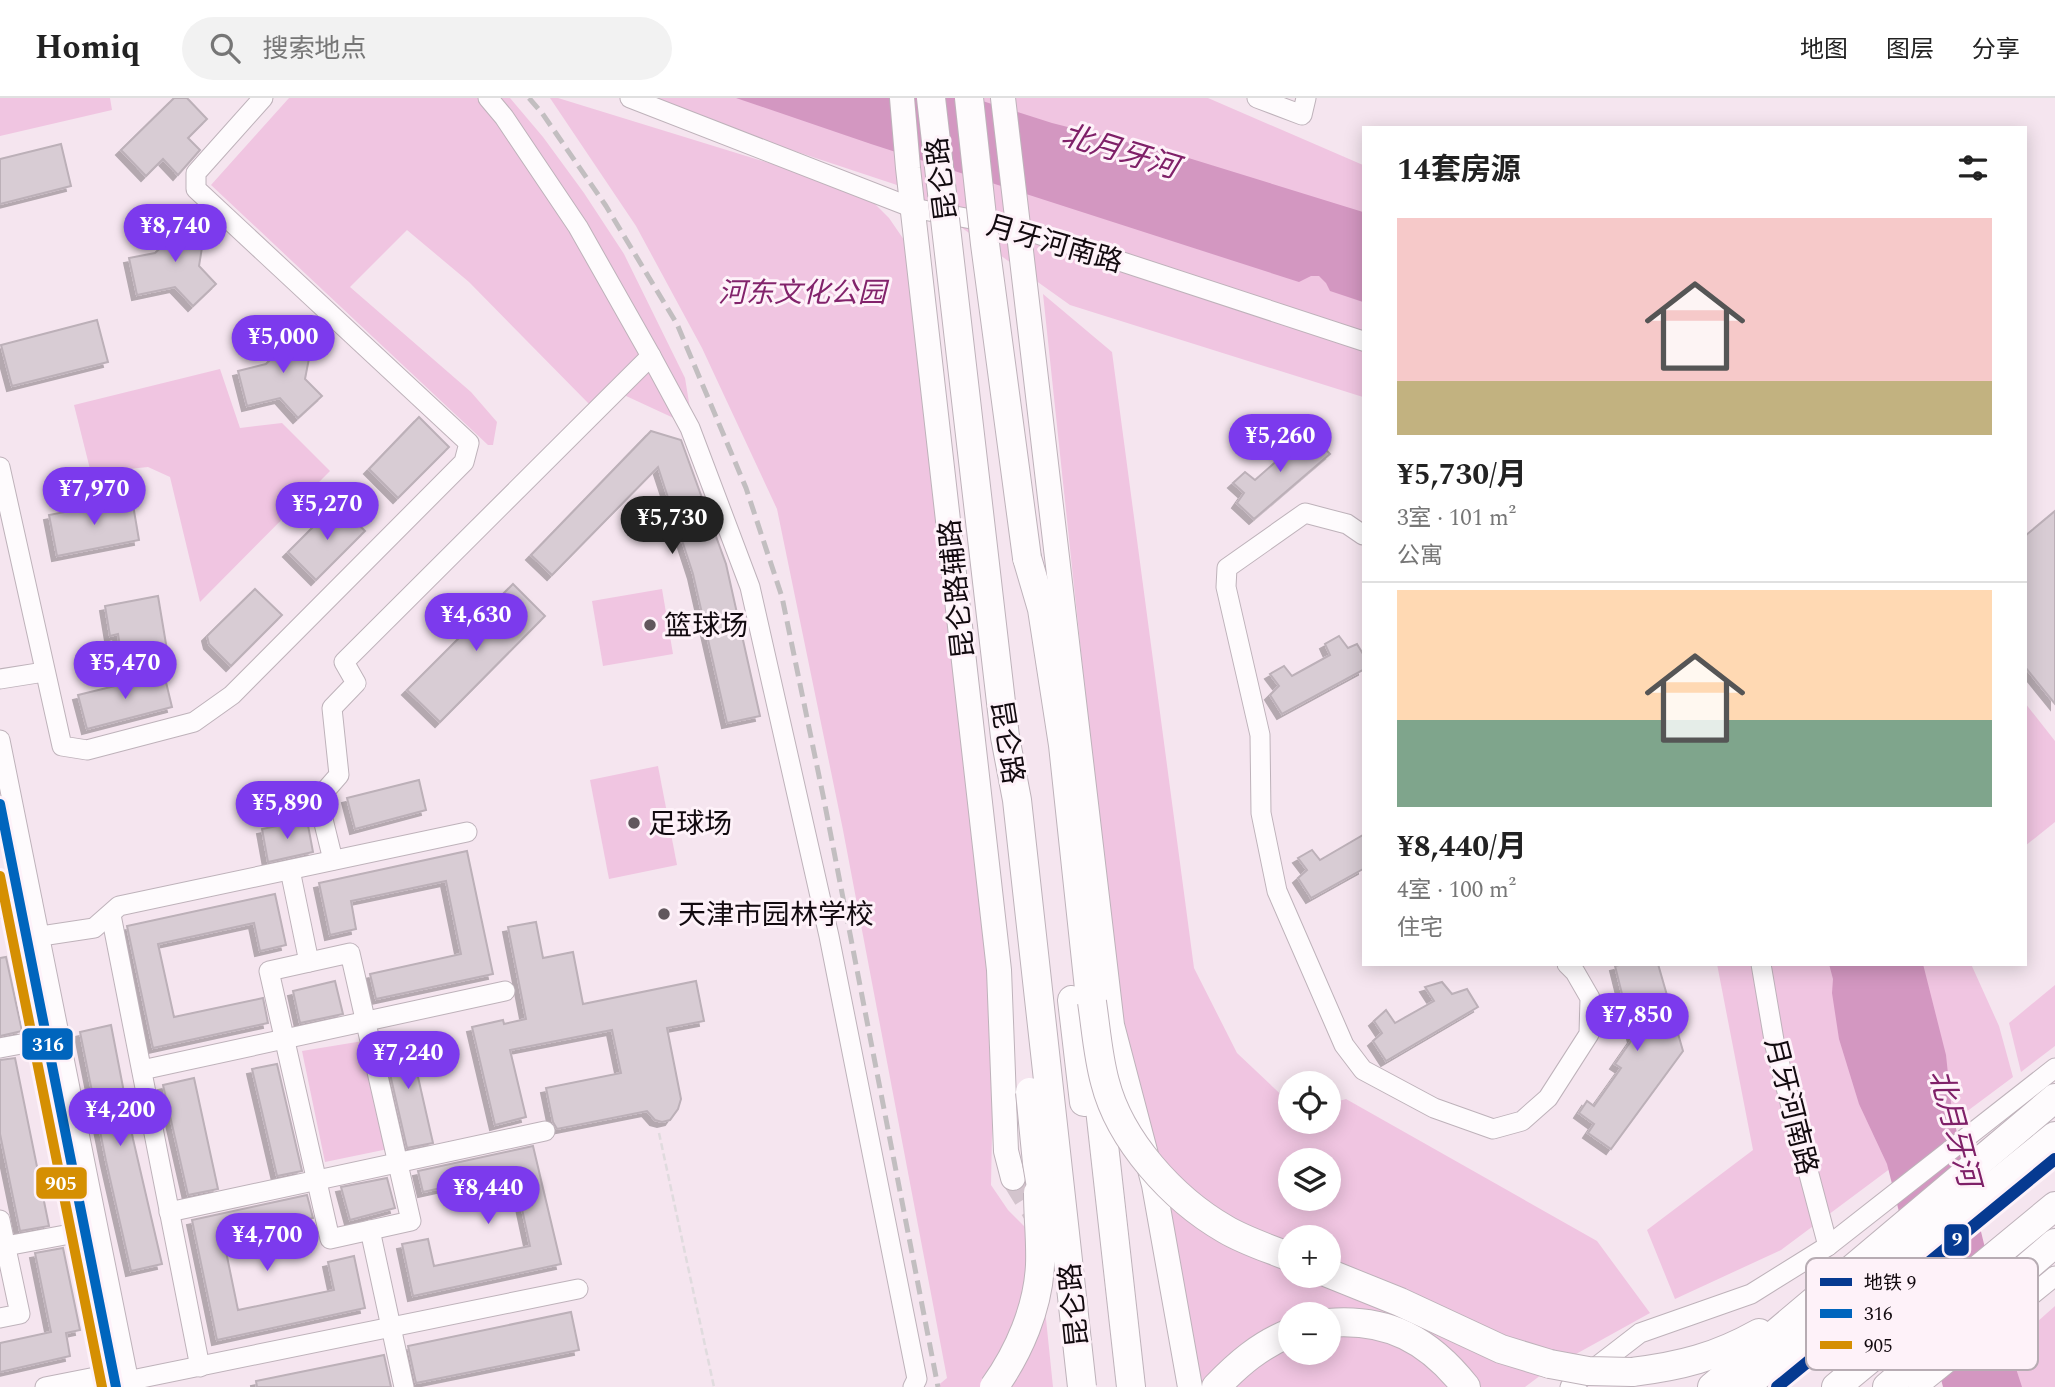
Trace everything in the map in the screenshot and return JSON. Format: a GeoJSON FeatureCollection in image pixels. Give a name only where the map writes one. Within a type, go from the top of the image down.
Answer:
{"type":"FeatureCollection","features":[{"type":"Feature","properties":{"kind":"highway","name":"昆仑路"},"geometry":{"type":"LineString","coordinates":[[931,98],[1004,737],[1017,800],[1082,1387]]}},
{"type":"Feature","properties":{"kind":"highway","name":"昆仑路"},"geometry":{"type":"LineString","coordinates":[[969,98],[985,244],[1027,558],[1030,612],[1090,1159],[1112,1387]]}},
{"type":"Feature","properties":{"kind":"highway"},"geometry":{"type":"LineString","coordinates":[[1027,558],[1042,609],[1061,731],[1092,1002],[1105,1083],[1114,1109],[1138,1150],[1165,1182],[1201,1213],[1240,1237],[1278,1252]]}},
{"type":"Feature","properties":{"kind":"highway"},"geometry":{"type":"LineString","coordinates":[[1004,737],[1004,800],[1037,1163],[1051,1263],[1063,1387]]}},
{"type":"Feature","properties":{"kind":"highway"},"geometry":{"type":"LineString","coordinates":[[1092,1002],[1097,1089],[1131,1387]]}},
{"type":"Feature","properties":{"kind":"highway"},"geometry":{"type":"LineString","coordinates":[[1863,1258],[2055,1098]]}},
{"type":"Feature","properties":{"kind":"highway"},"geometry":{"type":"LineString","coordinates":[[1905,1258],[2055,1136]]}},
{"type":"Feature","properties":{"kind":"highway"},"geometry":{"type":"LineString","coordinates":[[994,1387],[1023,1334],[1036,1293],[1040,1266],[1037,1163]]}},
{"type":"Feature","properties":{"kind":"highway"},"geometry":{"type":"LineString","coordinates":[[1992,1258],[2045,1214]]}},
{"type":"Feature","properties":{"kind":"highway"},"geometry":{"type":"LineString","coordinates":[[2036,1258],[2055,1242]]}},
{"type":"Feature","properties":{"kind":"highway"},"geometry":{"type":"LineString","coordinates":[[1341,1278],[1501,1349],[1550,1364],[1588,1371],[1632,1372],[1695,1361],[1731,1349],[1767,1328],[1806,1300]]}},
{"type":"Feature","properties":{"kind":"highway"},"geometry":{"type":"LineString","coordinates":[[1712,1387],[1806,1309]]}},
{"type":"Feature","properties":{"kind":"highway"},"geometry":{"type":"LineString","coordinates":[[1341,1322],[1374,1324],[1416,1339],[1438,1356],[1466,1387]]}},
{"type":"Feature","properties":{"kind":"highway"},"geometry":{"type":"LineString","coordinates":[[1216,1387],[1245,1358],[1278,1337]]}},
{"type":"Feature","properties":{"kind":"highway"},"geometry":{"type":"LineString","coordinates":[[1744,1387],[1806,1337]]}},
{"type":"Feature","properties":{"kind":"highway"},"geometry":{"type":"LineString","coordinates":[[1836,1387],[1857,1370]]}},
{"type":"Feature","properties":{"kind":"highway"},"geometry":{"type":"LineString","coordinates":[[1887,1387],[1907,1370]]}},
{"type":"Feature","properties":{"kind":"main road","name":"昆仑路辅路"},"geometry":{"type":"LineString","coordinates":[[902,98],[999,970],[1006,1151],[1013,1178]]}},
{"type":"Feature","properties":{"kind":"main road"},"geometry":{"type":"LineString","coordinates":[[1003,99],[1112,1025],[1154,1185],[1190,1387]]}},
{"type":"Feature","properties":{"kind":"street"},"geometry":{"type":"LineString","coordinates":[[0,467],[62,746],[87,750],[194,722],[232,695],[464,462],[468,443],[196,190],[197,173],[263,98]]}},
{"type":"Feature","properties":{"kind":"street"},"geometry":{"type":"LineString","coordinates":[[488,98],[504,117],[578,227],[690,428],[750,587],[832,949],[917,1380],[913,1387]]}},
{"type":"Feature","properties":{"kind":"street","name":"月牙河南路"},"geometry":{"type":"LineString","coordinates":[[630,98],[913,208],[1018,228],[1362,341]]}},
{"type":"Feature","properties":{"kind":"street"},"geometry":{"type":"LineString","coordinates":[[1257,98],[1302,115],[1306,98]]}},
{"type":"Feature","properties":{"kind":"street"},"geometry":{"type":"LineString","coordinates":[[333,860],[318,799],[339,775],[332,708],[356,683],[344,662],[651,356]]}},
{"type":"Feature","properties":{"kind":"street"},"geometry":{"type":"LineString","coordinates":[[1362,534],[1347,524],[1305,513],[1227,568],[1226,587],[1259,735],[1261,813],[1277,891],[1344,1045],[1363,1070],[1434,1108],[1493,1129],[1522,1121],[1548,1098],[1589,1034],[1590,998],[1569,966]]}},
{"type":"Feature","properties":{"kind":"street"},"geometry":{"type":"LineString","coordinates":[[0,679],[44,671]]}},
{"type":"Feature","properties":{"kind":"street"},"geometry":{"type":"LineString","coordinates":[[0,740],[26,903],[122,1380]]}},
{"type":"Feature","properties":{"kind":"street"},"geometry":{"type":"LineString","coordinates":[[0,804],[26,903]]}},
{"type":"Feature","properties":{"kind":"street"},"geometry":{"type":"LineString","coordinates":[[33,937],[94,928],[120,906],[467,832]]}},
{"type":"Feature","properties":{"kind":"street"},"geometry":{"type":"LineString","coordinates":[[290,870],[309,962]]}},
{"type":"Feature","properties":{"kind":"street"},"geometry":{"type":"LineString","coordinates":[[0,908],[26,903]]}},
{"type":"Feature","properties":{"kind":"street"},"geometry":{"type":"LineString","coordinates":[[111,915],[200,1367]]}},
{"type":"Feature","properties":{"kind":"street"},"geometry":{"type":"LineString","coordinates":[[350,953],[411,1221],[330,1239],[269,971],[309,962],[350,953]]}},
{"type":"Feature","properties":{"kind":"street","name":"月牙河南路"},"geometry":{"type":"LineString","coordinates":[[1761,966],[1775,1045],[1828,1246]]}},
{"type":"Feature","properties":{"kind":"street"},"geometry":{"type":"LineString","coordinates":[[142,1070],[505,991]]}},
{"type":"Feature","properties":{"kind":"street"},"geometry":{"type":"LineString","coordinates":[[0,1048],[53,1038]]}},
{"type":"Feature","properties":{"kind":"street"},"geometry":{"type":"LineString","coordinates":[[1809,1258],[1828,1246],[2055,1069]]}},
{"type":"Feature","properties":{"kind":"street"},"geometry":{"type":"LineString","coordinates":[[169,1212],[545,1131]]}},
{"type":"Feature","properties":{"kind":"street"},"geometry":{"type":"LineString","coordinates":[[0,1220],[20,1314],[0,1318]]}},
{"type":"Feature","properties":{"kind":"street"},"geometry":{"type":"LineString","coordinates":[[370,1230],[404,1387]]}},
{"type":"Feature","properties":{"kind":"street"},"geometry":{"type":"LineString","coordinates":[[6,1246],[91,1231]]}},
{"type":"Feature","properties":{"kind":"street"},"geometry":{"type":"LineString","coordinates":[[1570,1387],[1640,1333],[1751,1294],[1806,1260]]}},
{"type":"Feature","properties":{"kind":"street"},"geometry":{"type":"LineString","coordinates":[[2038,1290],[2055,1276]]}},
{"type":"Feature","properties":{"kind":"street"},"geometry":{"type":"LineString","coordinates":[[45,1387],[122,1380],[200,1367],[578,1289]]}},
{"type":"Feature","properties":{"kind":"street"},"geometry":{"type":"LineString","coordinates":[[1925,1381],[1939,1370]]}},
{"type":"Feature","properties":{"kind":"path"},"geometry":{"type":"LineString","coordinates":[[659,1133],[714,1387]]}},
{"type":"Feature","properties":{"kind":"green space"},"geometry":{"type":"Polygon","coordinates":[[[0,98],[110,98],[112,110],[0,136],[0,98]]]}},
{"type":"Feature","properties":{"kind":"green space"},"geometry":{"type":"Polygon","coordinates":[[[289,98],[510,98],[584,193],[624,254],[685,378],[693,427],[611,389],[591,406],[469,282],[407,230],[350,287],[471,392],[497,422],[493,445],[488,445],[211,185],[289,98]]]}},
{"type":"Feature","properties":{"kind":"green space","name":"河东文化公园"},"geometry":{"type":"Polygon","coordinates":[[[550,98],[558,98],[863,192],[889,218],[913,253],[994,1032],[991,1185],[1008,1210],[1027,1229],[1046,1319],[1053,1387],[936,1387],[947,1378],[843,830],[777,509],[702,348],[636,226],[550,98]]]}},
{"type":"Feature","properties":{"kind":"green space"},"geometry":{"type":"Polygon","coordinates":[[[635,98],[1208,98],[1362,165],[1362,397],[1070,305],[906,188],[635,98]]]}},
{"type":"Feature","properties":{"kind":"green space"},"geometry":{"type":"Polygon","coordinates":[[[1043,294],[1112,352],[1194,968],[1237,1053],[1278,1092],[1278,1134],[1341,1134],[1341,1100],[1346,1099],[1597,1241],[1650,1313],[1549,1369],[1525,1387],[1203,1387],[1167,1216],[1127,1048],[1113,953],[1043,294]]]}},
{"type":"Feature","properties":{"kind":"green space"},"geometry":{"type":"Polygon","coordinates":[[[220,369],[240,428],[282,423],[330,471],[200,602],[170,477],[148,467],[91,473],[74,405],[220,369]]]}},
{"type":"Feature","properties":{"kind":"green space"},"geometry":{"type":"Polygon","coordinates":[[[662,589],[673,654],[603,666],[592,601],[662,589]]]}},
{"type":"Feature","properties":{"kind":"green space"},"geometry":{"type":"Polygon","coordinates":[[[2027,706],[2055,741],[2055,822],[2027,844],[2027,706]]]}},
{"type":"Feature","properties":{"kind":"green space","name":"足球场"},"geometry":{"type":"Polygon","coordinates":[[[658,766],[677,865],[609,879],[590,780],[658,766]]]}},
{"type":"Feature","properties":{"kind":"green space"},"geometry":{"type":"Polygon","coordinates":[[[1717,966],[1972,966],[1999,1026],[2013,1077],[1781,1250],[1675,1299],[1647,1230],[1753,1150],[1717,966]]]}},
{"type":"Feature","properties":{"kind":"green space"},"geometry":{"type":"Polygon","coordinates":[[[2055,985],[2055,1046],[2021,1072],[2009,1023],[2055,985]]]}},
{"type":"Feature","properties":{"kind":"green space"},"geometry":{"type":"Polygon","coordinates":[[[363,1041],[388,1149],[325,1162],[302,1051],[363,1041]]]}},
{"type":"Feature","properties":{"kind":"green space"},"geometry":{"type":"Polygon","coordinates":[[[2055,1306],[2055,1387],[1994,1387],[1992,1370],[2038,1370],[2038,1321],[2055,1306]]]}},
{"type":"Feature","properties":{"kind":"water","name":"北月牙河"},"geometry":{"type":"Polygon","coordinates":[[[736,98],[973,98],[1052,123],[1182,156],[1362,212],[1362,302],[1330,291],[1319,276],[1311,276],[1299,282],[736,98]]]}},
{"type":"Feature","properties":{"kind":"water","name":"北月牙河"},"geometry":{"type":"Polygon","coordinates":[[[1830,966],[1924,966],[1946,1055],[1952,1112],[1987,1258],[1911,1258],[1887,1164],[1859,1104],[1839,1039],[1832,993],[1833,979],[1830,966]]]}},
{"type":"Feature","properties":{"kind":"water"},"geometry":{"type":"Polygon","coordinates":[[[1939,1370],[2016,1370],[2022,1387],[1943,1387],[1939,1370]]]}},
{"type":"Feature","properties":{"kind":"building"},"geometry":{"type":"Polygon","coordinates":[[[174,98],[187,98],[207,119],[188,138],[200,150],[178,175],[163,159],[146,176],[121,150],[174,98]]]}},
{"type":"Feature","properties":{"kind":"building"},"geometry":{"type":"Polygon","coordinates":[[[61,144],[71,186],[0,204],[0,159],[61,144]]]}},
{"type":"Feature","properties":{"kind":"building"},"geometry":{"type":"Polygon","coordinates":[[[172,217],[206,223],[199,266],[216,284],[193,306],[175,287],[137,295],[129,258],[155,253],[168,241],[172,217]]]}},
{"type":"Feature","properties":{"kind":"building"},"geometry":{"type":"Polygon","coordinates":[[[97,320],[108,362],[12,386],[1,345],[97,320]]]}},
{"type":"Feature","properties":{"kind":"building"},"geometry":{"type":"Polygon","coordinates":[[[282,327],[314,333],[305,379],[322,396],[298,418],[280,398],[247,406],[238,371],[266,364],[276,354],[282,327]]]}},
{"type":"Feature","properties":{"kind":"building"},"geometry":{"type":"Polygon","coordinates":[[[419,417],[449,447],[398,498],[369,469],[419,417]]]}},
{"type":"Feature","properties":{"kind":"building"},"geometry":{"type":"Polygon","coordinates":[[[651,431],[681,440],[726,564],[760,716],[727,723],[693,574],[658,467],[552,575],[531,555],[651,431]]]}},
{"type":"Feature","properties":{"kind":"building"},"geometry":{"type":"Polygon","coordinates":[[[1293,431],[1305,440],[1312,436],[1330,454],[1254,519],[1237,503],[1244,493],[1233,483],[1245,472],[1255,480],[1288,451],[1280,441],[1293,431]]]}},
{"type":"Feature","properties":{"kind":"building"},"geometry":{"type":"Polygon","coordinates":[[[132,499],[139,540],[57,556],[49,515],[132,499]]]}},
{"type":"Feature","properties":{"kind":"building"},"geometry":{"type":"Polygon","coordinates":[[[337,503],[365,531],[316,580],[288,552],[337,503]]]}},
{"type":"Feature","properties":{"kind":"building"},"geometry":{"type":"Polygon","coordinates":[[[2055,511],[2055,704],[2027,669],[2027,534],[2055,511]]]}},
{"type":"Feature","properties":{"kind":"building"},"geometry":{"type":"Polygon","coordinates":[[[513,584],[545,616],[440,722],[407,690],[513,584]]]}},
{"type":"Feature","properties":{"kind":"building"},"geometry":{"type":"Polygon","coordinates":[[[255,589],[282,615],[231,666],[209,644],[207,636],[255,589]]]}},
{"type":"Feature","properties":{"kind":"building"},"geometry":{"type":"Polygon","coordinates":[[[158,596],[167,650],[122,659],[118,634],[110,636],[105,606],[158,596]]]}},
{"type":"Feature","properties":{"kind":"building"},"geometry":{"type":"Polygon","coordinates":[[[1339,636],[1348,648],[1357,644],[1362,652],[1362,671],[1282,714],[1270,695],[1279,686],[1270,674],[1284,666],[1292,676],[1330,655],[1325,644],[1339,636]]]}},
{"type":"Feature","properties":{"kind":"building"},"geometry":{"type":"Polygon","coordinates":[[[164,674],[172,707],[87,729],[78,695],[164,674]]]}},
{"type":"Feature","properties":{"kind":"building"},"geometry":{"type":"Polygon","coordinates":[[[419,780],[426,810],[355,829],[347,798],[419,780]]]}},
{"type":"Feature","properties":{"kind":"building"},"geometry":{"type":"Polygon","coordinates":[[[307,820],[313,852],[268,862],[262,829],[307,820]]]}},
{"type":"Feature","properties":{"kind":"building"},"geometry":{"type":"Polygon","coordinates":[[[1362,836],[1362,870],[1311,898],[1298,878],[1307,870],[1298,858],[1312,850],[1320,860],[1362,836]]]}},
{"type":"Feature","properties":{"kind":"building"},"geometry":{"type":"Polygon","coordinates":[[[467,851],[493,974],[376,999],[370,974],[461,954],[446,881],[351,901],[356,929],[330,935],[319,883],[467,851]]]}},
{"type":"Feature","properties":{"kind":"building"},"geometry":{"type":"Polygon","coordinates":[[[275,894],[286,945],[260,951],[254,923],[158,944],[174,1017],[263,998],[268,1023],[153,1048],[127,926],[275,894]]]}},
{"type":"Feature","properties":{"kind":"building"},"geometry":{"type":"Polygon","coordinates":[[[536,922],[543,958],[573,952],[583,1004],[696,981],[704,1021],[667,1028],[681,1099],[670,1120],[655,1120],[647,1111],[557,1129],[546,1088],[621,1073],[612,1030],[510,1050],[526,1117],[495,1125],[472,1027],[503,1020],[504,1024],[526,1019],[508,927],[536,922]]]}},
{"type":"Feature","properties":{"kind":"building"},"geometry":{"type":"Polygon","coordinates":[[[6,957],[22,1031],[0,1036],[0,958],[6,957]]]}},
{"type":"Feature","properties":{"kind":"building"},"geometry":{"type":"Polygon","coordinates":[[[1615,966],[1659,966],[1683,1051],[1611,1149],[1588,1133],[1594,1124],[1579,1113],[1587,1101],[1594,1106],[1621,1068],[1615,1064],[1633,1038],[1615,966]]]}},
{"type":"Feature","properties":{"kind":"building"},"geometry":{"type":"Polygon","coordinates":[[[335,981],[343,1014],[300,1023],[293,991],[335,981]]]}},
{"type":"Feature","properties":{"kind":"building"},"geometry":{"type":"Polygon","coordinates":[[[1442,982],[1452,994],[1467,989],[1478,1007],[1386,1061],[1373,1041],[1382,1033],[1374,1021],[1386,1010],[1395,1023],[1434,1001],[1425,987],[1442,982]]]}},
{"type":"Feature","properties":{"kind":"building"},"geometry":{"type":"Polygon","coordinates":[[[111,1025],[133,1139],[162,1264],[131,1271],[80,1032],[111,1025]]]}},
{"type":"Feature","properties":{"kind":"building"},"geometry":{"type":"Polygon","coordinates":[[[408,1033],[433,1143],[407,1148],[382,1039],[408,1033]]]}},
{"type":"Feature","properties":{"kind":"building"},"geometry":{"type":"Polygon","coordinates":[[[15,1058],[49,1226],[20,1231],[0,1134],[0,1060],[15,1058]]]}},
{"type":"Feature","properties":{"kind":"building"},"geometry":{"type":"Polygon","coordinates":[[[277,1064],[302,1171],[277,1176],[252,1069],[277,1064]]]}},
{"type":"Feature","properties":{"kind":"building"},"geometry":{"type":"Polygon","coordinates":[[[194,1078],[218,1189],[188,1195],[163,1085],[194,1078]]]}},
{"type":"Feature","properties":{"kind":"building"},"geometry":{"type":"Polygon","coordinates":[[[533,1146],[561,1264],[413,1296],[402,1244],[428,1239],[434,1266],[530,1246],[514,1172],[423,1192],[418,1171],[533,1146]]]}},
{"type":"Feature","properties":{"kind":"building"},"geometry":{"type":"Polygon","coordinates":[[[387,1178],[395,1208],[350,1220],[341,1187],[387,1178]]]}},
{"type":"Feature","properties":{"kind":"building"},"geometry":{"type":"Polygon","coordinates":[[[307,1195],[313,1218],[223,1237],[238,1310],[334,1290],[328,1262],[354,1256],[365,1308],[217,1340],[192,1220],[307,1195]]]}},
{"type":"Feature","properties":{"kind":"building"},"geometry":{"type":"Polygon","coordinates":[[[63,1248],[80,1330],[66,1333],[70,1356],[0,1372],[0,1343],[51,1332],[35,1253],[63,1248]]]}},
{"type":"Feature","properties":{"kind":"building"},"geometry":{"type":"Polygon","coordinates":[[[571,1312],[579,1350],[416,1383],[408,1346],[571,1312]]]}},
{"type":"Feature","properties":{"kind":"building"},"geometry":{"type":"Polygon","coordinates":[[[384,1355],[391,1387],[257,1387],[256,1381],[384,1355]]]}},
{"type":"Feature","properties":{"kind":"tunnel"},"geometry":{"type":"LineString","coordinates":[[1013,1178],[1042,1225]]}},
{"type":"Feature","properties":{"kind":"railway"},"geometry":{"type":"LineString","coordinates":[[529,98],[606,206],[677,324],[746,488],[782,597],[938,1387]]}},
{"type":"Feature","properties":{"kind":"metro line","name":"9"},"geometry":{"type":"LineString","coordinates":[[1934,1258],[2055,1159]]}},
{"type":"Feature","properties":{"kind":"metro line","name":"9"},"geometry":{"type":"LineString","coordinates":[[1777,1387],[1806,1363]]}},
{"type":"Feature","properties":{"kind":"transit line","name":"316"},"geometry":{"type":"LineString","coordinates":[[0,804],[116,1387]]}},
{"type":"Feature","properties":{"kind":"transit line","name":"905"},"geometry":{"type":"LineString","coordinates":[[0,876],[102,1387]]}},
{"type":"Feature","properties":{"kind":"place","name":"篮球场"},"geometry":{"type":"Point","coordinates":[650,625]}},
{"type":"Feature","properties":{"kind":"place","name":"足球场"},"geometry":{"type":"Point","coordinates":[634,823]}},
{"type":"Feature","properties":{"kind":"place","name":"天津市园林学校"},"geometry":{"type":"Point","coordinates":[664,914]}}]}
